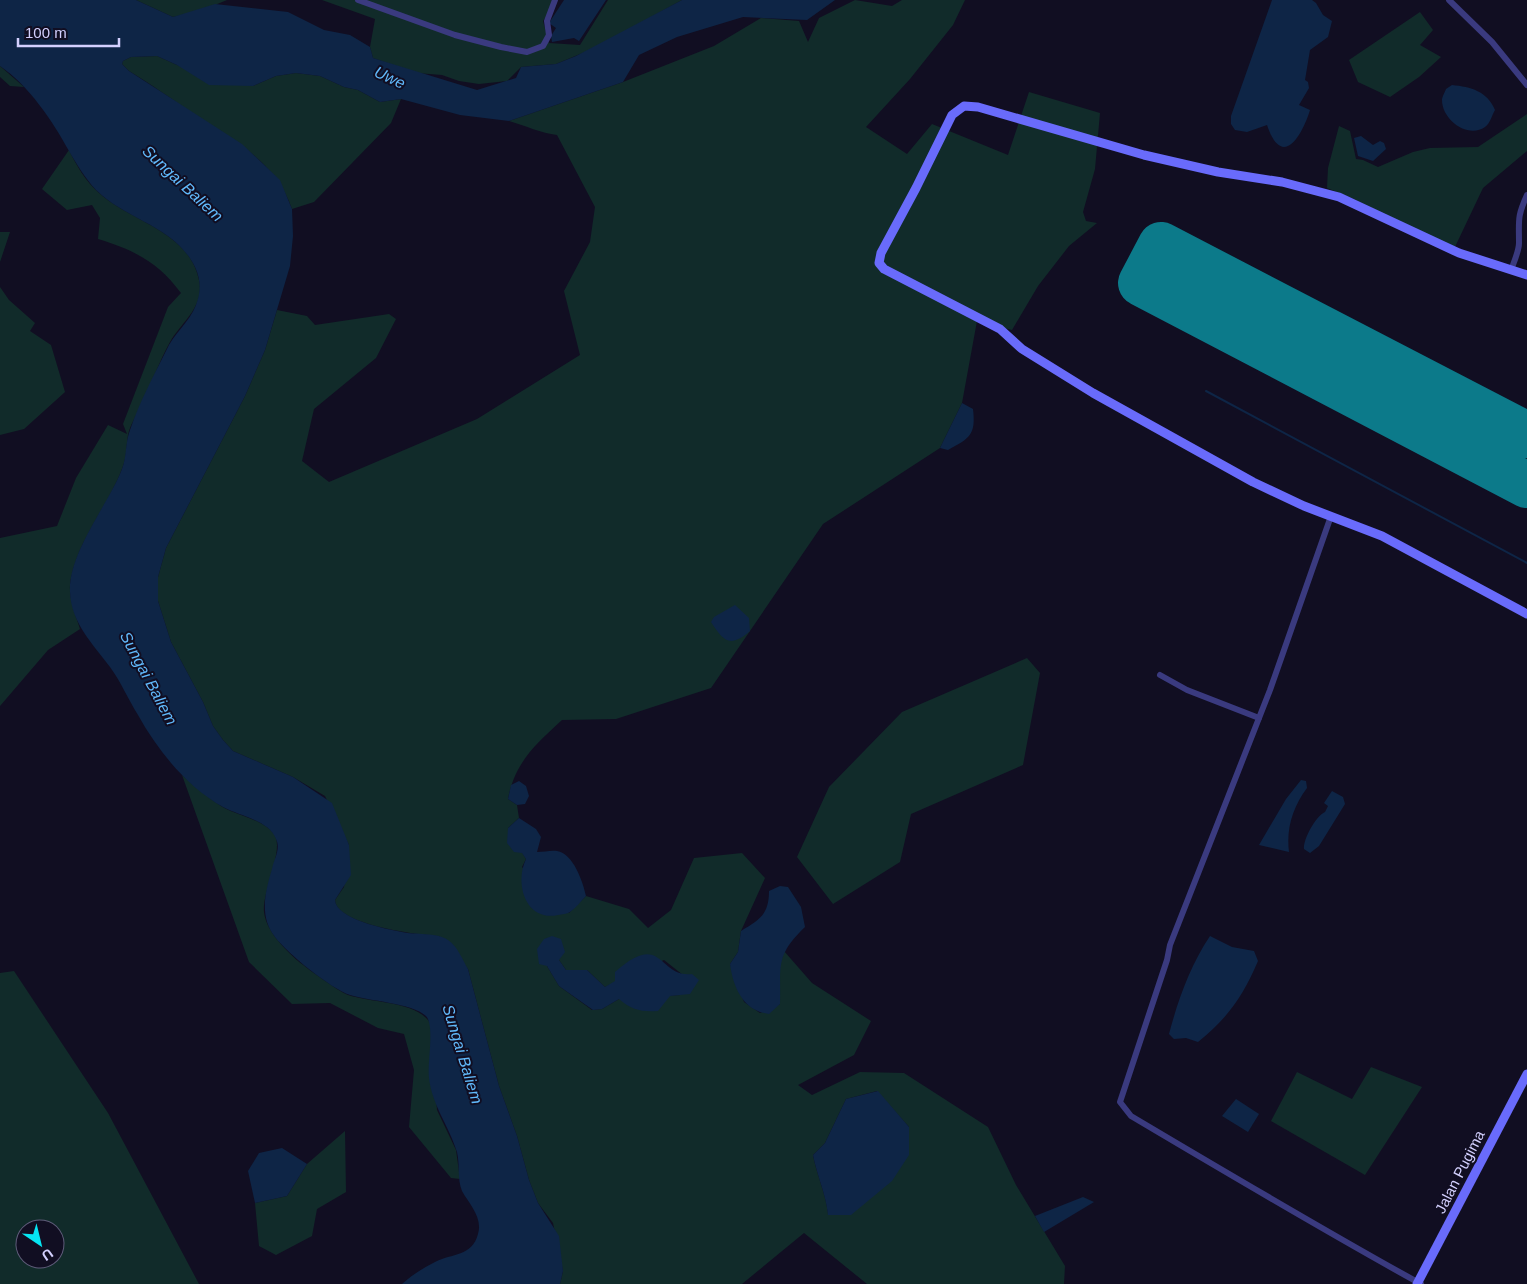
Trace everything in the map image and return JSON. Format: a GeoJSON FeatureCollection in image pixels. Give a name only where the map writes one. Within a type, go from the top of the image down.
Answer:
{"type":"FeatureCollection","features":[{"type":"Feature","properties":{"kind":"main road"},"geometry":{"type":"LineString","coordinates":[[1527,275],[1459,253],[1339,197],[1282,182],[1218,172],[1144,155],[978,107],[964,106],[952,115],[916,188],[880,253],[879,263],[884,269],[1000,329],[1022,349],[1093,393],[1253,482],[1391,541],[1527,614]]}},
{"type":"Feature","properties":{"kind":"main road","name":"Jalan Pugima"},"geometry":{"type":"LineString","coordinates":[[1419,1283],[1527,1074]]}},
{"type":"Feature","properties":{"kind":"street"},"geometry":{"type":"LineString","coordinates":[[358,0],[455,35],[527,52],[543,46],[549,35],[547,21],[555,0]]}},
{"type":"Feature","properties":{"kind":"street"},"geometry":{"type":"LineString","coordinates":[[1449,0],[1492,42],[1527,84]]}},
{"type":"Feature","properties":{"kind":"street"},"geometry":{"type":"LineString","coordinates":[[1511,270],[1519,244],[1517,229],[1521,209],[1527,195]]}},
{"type":"Feature","properties":{"kind":"street"},"geometry":{"type":"LineString","coordinates":[[1331,516],[1259,718],[1170,945],[1167,960],[1120,1102],[1131,1116],[1295,1211],[1331,1235],[1419,1283]]}},
{"type":"Feature","properties":{"kind":"street"},"geometry":{"type":"LineString","coordinates":[[1160,675],[1187,690],[1259,718]]}},
{"type":"Feature","properties":{"kind":"green space"},"geometry":{"type":"Polygon","coordinates":[[[136,0],[227,0],[203,10],[173,17],[136,0]]]}},
{"type":"Feature","properties":{"kind":"green space"},"geometry":{"type":"Polygon","coordinates":[[[322,0],[558,0],[543,21],[549,43],[580,45],[608,0],[682,0],[597,47],[556,64],[521,67],[507,81],[479,84],[459,81],[442,75],[417,73],[373,58],[370,47],[375,19],[322,0]]]}},
{"type":"Feature","properties":{"kind":"green space"},"geometry":{"type":"Polygon","coordinates":[[[855,0],[892,6],[902,0],[965,0],[953,25],[910,79],[866,127],[907,154],[932,124],[1008,155],[1029,92],[1100,113],[1095,169],[1083,212],[1086,221],[1097,223],[1069,246],[1038,286],[1012,330],[977,321],[962,403],[940,448],[823,524],[711,688],[616,719],[562,720],[535,746],[516,774],[508,799],[517,805],[519,818],[508,828],[526,859],[522,867],[569,913],[586,896],[629,909],[648,928],[671,910],[694,858],[742,853],[765,878],[741,931],[738,952],[730,964],[744,1002],[760,1013],[780,1004],[779,967],[784,951],[812,983],[871,1021],[854,1055],[798,1085],[812,1095],[860,1072],[904,1073],[988,1127],[1016,1185],[1065,1266],[1064,1284],[867,1284],[804,1233],[742,1284],[560,1284],[563,1271],[553,1223],[538,1203],[529,1180],[517,1136],[499,1086],[468,969],[439,936],[380,927],[349,916],[339,909],[335,900],[344,887],[349,845],[325,796],[293,777],[233,751],[223,740],[213,726],[203,702],[171,642],[158,601],[158,577],[166,548],[245,396],[265,350],[277,310],[307,316],[315,325],[389,314],[396,319],[376,358],[314,409],[302,461],[329,482],[477,419],[580,355],[564,291],[590,242],[595,207],[557,135],[509,121],[623,82],[714,46],[761,18],[799,21],[808,42],[819,18],[855,0]],[[559,960],[547,966],[559,986],[592,1010],[602,1009],[619,999],[680,995],[683,975],[664,960],[605,987],[587,970],[566,970],[559,960]],[[877,1091],[846,1099],[825,1143],[813,1155],[828,1214],[909,1127],[877,1091]]]}},
{"type":"Feature","properties":{"kind":"green space"},"geometry":{"type":"Polygon","coordinates":[[[1420,12],[1433,30],[1420,45],[1441,57],[1419,77],[1390,97],[1358,82],[1349,60],[1420,12]]]}},
{"type":"Feature","properties":{"kind":"green space"},"geometry":{"type":"Polygon","coordinates":[[[157,56],[177,65],[253,86],[276,76],[296,73],[320,76],[344,87],[358,90],[380,102],[401,99],[391,123],[314,202],[292,209],[275,177],[263,163],[236,141],[129,71],[122,64],[123,61],[131,57],[157,56]]]}},
{"type":"Feature","properties":{"kind":"green space"},"geometry":{"type":"Polygon","coordinates":[[[0,66],[24,87],[10,86],[0,77],[0,66]]]}},
{"type":"Feature","properties":{"kind":"green space"},"geometry":{"type":"Polygon","coordinates":[[[1527,114],[1527,151],[1483,188],[1454,249],[1354,199],[1327,188],[1328,168],[1339,126],[1350,131],[1356,159],[1378,167],[1413,152],[1430,148],[1478,147],[1527,114]]]}},
{"type":"Feature","properties":{"kind":"green space"},"geometry":{"type":"Polygon","coordinates":[[[69,150],[82,173],[99,193],[112,203],[157,229],[184,250],[193,263],[199,280],[200,290],[199,298],[191,314],[170,342],[132,423],[122,469],[80,549],[75,563],[70,591],[80,629],[48,650],[0,706],[0,538],[57,526],[76,478],[108,425],[127,434],[123,424],[168,307],[181,293],[163,273],[144,258],[98,239],[100,218],[92,205],[67,210],[42,189],[69,150]]]}},
{"type":"Feature","properties":{"kind":"green space"},"geometry":{"type":"Polygon","coordinates":[[[0,232],[10,232],[0,262],[0,232]]]}},
{"type":"Feature","properties":{"kind":"green space"},"geometry":{"type":"Polygon","coordinates":[[[0,287],[9,300],[35,323],[30,331],[51,345],[65,392],[24,429],[0,435],[0,287]]]}},
{"type":"Feature","properties":{"kind":"green space"},"geometry":{"type":"Polygon","coordinates":[[[1027,658],[1040,673],[1023,765],[911,814],[900,862],[833,904],[797,857],[829,787],[902,712],[1027,658]]]}},
{"type":"Feature","properties":{"kind":"green space"},"geometry":{"type":"Polygon","coordinates":[[[182,775],[221,806],[257,821],[274,834],[277,841],[277,850],[266,893],[264,912],[272,933],[287,951],[343,993],[417,1011],[431,1025],[437,1110],[456,1150],[460,1179],[451,1178],[409,1127],[414,1070],[404,1034],[378,1028],[330,1003],[292,1004],[249,962],[182,775]]]}},
{"type":"Feature","properties":{"kind":"green space"},"geometry":{"type":"Polygon","coordinates":[[[14,971],[108,1113],[199,1284],[0,1284],[0,973],[14,971]]]}},
{"type":"Feature","properties":{"kind":"green space"},"geometry":{"type":"Polygon","coordinates":[[[1371,1067],[1422,1087],[1365,1175],[1271,1121],[1297,1072],[1352,1099],[1371,1067]]]}},
{"type":"Feature","properties":{"kind":"green space"},"geometry":{"type":"Polygon","coordinates":[[[345,1131],[346,1192],[317,1209],[312,1236],[276,1255],[259,1246],[255,1203],[287,1196],[307,1164],[345,1131]]]}},
{"type":"Feature","properties":{"kind":"water"},"geometry":{"type":"Polygon","coordinates":[[[0,0],[136,0],[173,17],[215,4],[288,12],[324,30],[350,35],[370,47],[373,58],[477,90],[516,78],[521,67],[556,64],[576,56],[682,0],[835,0],[807,20],[743,17],[677,37],[639,55],[623,82],[509,121],[460,115],[401,99],[380,102],[358,90],[344,87],[320,76],[296,73],[276,76],[253,86],[209,85],[177,65],[157,56],[131,57],[123,61],[122,64],[129,71],[242,144],[280,180],[292,209],[293,236],[290,266],[265,350],[245,396],[166,548],[158,577],[158,601],[171,642],[203,702],[213,726],[233,751],[293,777],[332,803],[349,845],[351,875],[335,900],[338,907],[352,918],[374,926],[402,932],[443,937],[460,953],[468,969],[499,1086],[517,1136],[529,1180],[538,1203],[559,1236],[563,1271],[560,1284],[402,1284],[431,1264],[466,1251],[475,1241],[479,1228],[477,1216],[462,1191],[457,1152],[431,1088],[429,1078],[429,1021],[426,1016],[411,1008],[358,997],[342,991],[310,970],[281,944],[270,929],[265,913],[267,887],[277,850],[276,839],[267,827],[210,799],[174,767],[155,742],[118,679],[90,641],[74,614],[70,592],[75,561],[122,469],[128,435],[147,390],[169,345],[196,305],[199,295],[199,281],[195,267],[186,253],[175,242],[149,224],[121,209],[96,190],[81,171],[39,104],[21,83],[0,66],[0,0]]]}},
{"type":"Feature","properties":{"kind":"water"},"geometry":{"type":"Polygon","coordinates":[[[564,0],[606,0],[579,41],[574,38],[552,42],[551,36],[556,28],[549,23],[564,0]]]}},
{"type":"Feature","properties":{"kind":"water"},"geometry":{"type":"Polygon","coordinates":[[[1272,0],[1312,0],[1323,15],[1332,21],[1328,37],[1310,50],[1305,80],[1308,82],[1309,88],[1299,105],[1310,110],[1297,138],[1285,147],[1279,145],[1273,138],[1267,125],[1247,132],[1235,130],[1231,124],[1231,116],[1272,0]]]}},
{"type":"Feature","properties":{"kind":"water"},"geometry":{"type":"Polygon","coordinates":[[[1452,85],[1478,91],[1488,98],[1495,110],[1487,126],[1471,131],[1457,126],[1451,120],[1446,114],[1442,100],[1446,89],[1452,85]]]}},
{"type":"Feature","properties":{"kind":"water"},"geometry":{"type":"Polygon","coordinates":[[[1361,136],[1373,145],[1380,141],[1384,143],[1386,149],[1373,161],[1358,156],[1354,138],[1361,136]]]}},
{"type":"Feature","properties":{"kind":"water"},"geometry":{"type":"Polygon","coordinates":[[[962,403],[973,409],[974,418],[970,435],[948,450],[940,448],[962,403]]]}},
{"type":"Feature","properties":{"kind":"water"},"geometry":{"type":"Polygon","coordinates":[[[735,605],[749,618],[750,631],[737,640],[732,641],[724,638],[711,622],[714,617],[735,605]]]}},
{"type":"Feature","properties":{"kind":"water"},"geometry":{"type":"Polygon","coordinates":[[[1301,780],[1306,781],[1307,788],[1294,810],[1290,826],[1289,852],[1259,845],[1286,799],[1301,780]]]}},
{"type":"Feature","properties":{"kind":"water"},"geometry":{"type":"Polygon","coordinates":[[[519,781],[526,786],[529,796],[525,804],[517,805],[508,799],[511,785],[519,781]]]}},
{"type":"Feature","properties":{"kind":"water"},"geometry":{"type":"Polygon","coordinates":[[[1332,791],[1343,797],[1345,804],[1319,846],[1310,853],[1304,849],[1304,845],[1314,823],[1325,812],[1328,806],[1324,803],[1332,791]]]}},
{"type":"Feature","properties":{"kind":"water"},"geometry":{"type":"Polygon","coordinates":[[[519,818],[536,829],[541,837],[537,852],[555,851],[563,853],[576,869],[586,896],[569,913],[547,916],[538,913],[526,899],[522,890],[521,879],[526,859],[522,853],[514,852],[507,843],[508,828],[519,818]]]}},
{"type":"Feature","properties":{"kind":"water"},"geometry":{"type":"Polygon","coordinates":[[[780,886],[788,887],[801,907],[805,927],[795,937],[784,954],[780,970],[780,1004],[769,1014],[760,1012],[746,1003],[737,989],[730,964],[738,952],[741,931],[762,916],[769,899],[769,891],[780,886]]]}},
{"type":"Feature","properties":{"kind":"water"},"geometry":{"type":"Polygon","coordinates":[[[552,936],[561,939],[565,952],[559,960],[566,970],[587,970],[605,987],[615,981],[615,972],[631,960],[642,955],[651,955],[659,958],[672,969],[681,973],[692,974],[699,980],[690,994],[670,996],[658,1011],[637,1010],[619,999],[602,1009],[593,1010],[559,986],[547,966],[539,964],[537,949],[544,939],[552,936]]]}},
{"type":"Feature","properties":{"kind":"water"},"geometry":{"type":"Polygon","coordinates":[[[1210,936],[1232,947],[1254,951],[1258,961],[1247,985],[1234,1006],[1209,1033],[1198,1042],[1186,1038],[1174,1039],[1169,1034],[1176,1009],[1196,959],[1210,936]]]}},
{"type":"Feature","properties":{"kind":"water"},"geometry":{"type":"Polygon","coordinates":[[[878,1091],[909,1127],[909,1155],[892,1181],[851,1215],[828,1215],[813,1155],[825,1143],[846,1099],[878,1091]]]}},
{"type":"Feature","properties":{"kind":"water"},"geometry":{"type":"Polygon","coordinates":[[[1236,1099],[1259,1114],[1248,1132],[1222,1116],[1236,1099]]]}},
{"type":"Feature","properties":{"kind":"water"},"geometry":{"type":"Polygon","coordinates":[[[282,1148],[307,1164],[287,1196],[255,1203],[248,1171],[259,1153],[282,1148]]]}},
{"type":"Feature","properties":{"kind":"water"},"geometry":{"type":"Polygon","coordinates":[[[1083,1197],[1094,1202],[1044,1232],[1035,1216],[1083,1197]]]}},
{"type":"Feature","properties":{"kind":"waterway"},"geometry":{"type":"LineString","coordinates":[[1206,391],[1527,563]]}},
{"type":"Feature","properties":{"kind":"runway"},"geometry":{"type":"LineString","coordinates":[[1527,435],[1161,245],[1141,283],[1527,485]]}},
{"type":"Feature","properties":{"kind":"water label","name":"Uwe"},"geometry":{"type":"Point","coordinates":[390,77]}},
{"type":"Feature","properties":{"kind":"water label","name":"Sungai Baliem"},"geometry":{"type":"Point","coordinates":[183,183]}},
{"type":"Feature","properties":{"kind":"water label","name":"Sungai Baliem"},"geometry":{"type":"Point","coordinates":[149,678]}},
{"type":"Feature","properties":{"kind":"water label","name":"Sungai Baliem"},"geometry":{"type":"Point","coordinates":[463,1054]}}]}
